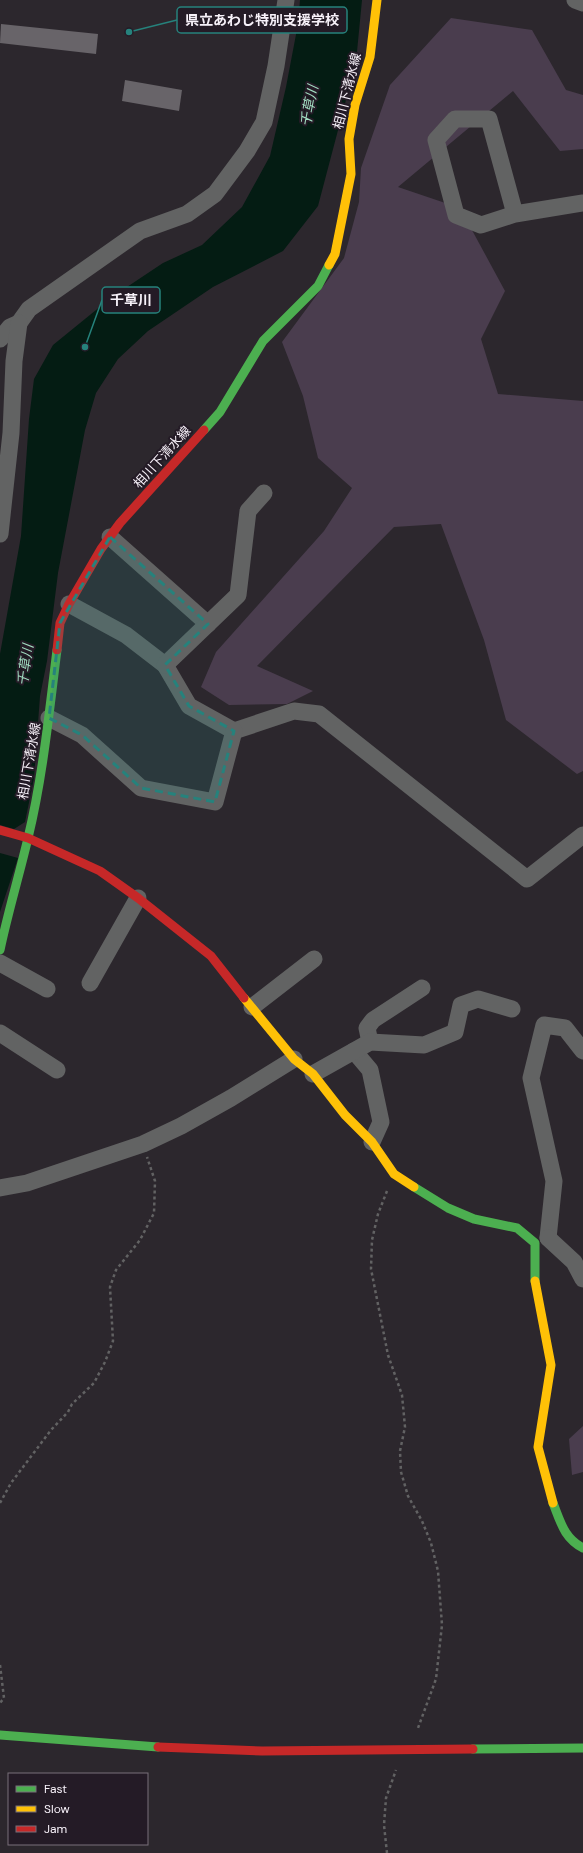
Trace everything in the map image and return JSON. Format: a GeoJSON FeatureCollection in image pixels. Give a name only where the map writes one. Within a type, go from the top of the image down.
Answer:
{"type":"FeatureCollection","features":[{"type":"Feature","properties":{"kind":"street"},"geometry":{"type":"LineString","coordinates":[[0,339],[10,327],[18,323],[29,309],[140,231],[187,214],[214,194],[247,151],[264,122],[276,66],[286,0]]}},
{"type":"Feature","properties":{"kind":"street","name":"相川下清水線"},"geometry":{"type":"LineString","coordinates":[[0,950],[24,836],[45,751],[60,623],[69,604],[120,523],[220,412],[263,341],[318,286],[335,254],[351,174],[349,139],[356,105],[370,57],[377,0]]}},
{"type":"Feature","properties":{"kind":"street"},"geometry":{"type":"LineString","coordinates":[[575,0],[583,3]]}},
{"type":"Feature","properties":{"kind":"street"},"geometry":{"type":"LineString","coordinates":[[515,214],[489,119],[455,119],[436,140],[456,215],[481,224],[515,214],[583,203]]}},
{"type":"Feature","properties":{"kind":"street"},"geometry":{"type":"LineString","coordinates":[[0,534],[2,504],[11,433],[14,361],[18,323]]}},
{"type":"Feature","properties":{"kind":"street"},"geometry":{"type":"LineString","coordinates":[[165,665],[238,595],[248,511],[264,493]]}},
{"type":"Feature","properties":{"kind":"street"},"geometry":{"type":"LineString","coordinates":[[110,537],[208,624]]}},
{"type":"Feature","properties":{"kind":"street"},"geometry":{"type":"LineString","coordinates":[[69,604],[126,635],[165,665],[189,706],[234,731],[294,711],[319,714],[527,879],[583,835]]}},
{"type":"Feature","properties":{"kind":"street"},"geometry":{"type":"LineString","coordinates":[[49,718],[82,735],[141,788],[215,802],[234,731]]}},
{"type":"Feature","properties":{"kind":"street"},"geometry":{"type":"LineString","coordinates":[[0,830],[24,836],[100,871],[138,898],[211,956],[294,1058],[313,1074],[345,1115],[372,1142],[394,1174],[448,1208],[474,1219],[517,1228],[541,1241],[574,1262],[583,1279]]}},
{"type":"Feature","properties":{"kind":"street"},"geometry":{"type":"LineString","coordinates":[[90,983],[138,898]]}},
{"type":"Feature","properties":{"kind":"street"},"geometry":{"type":"LineString","coordinates":[[252,1007],[314,959]]}},
{"type":"Feature","properties":{"kind":"street"},"geometry":{"type":"LineString","coordinates":[[0,963],[47,989]]}},
{"type":"Feature","properties":{"kind":"street"},"geometry":{"type":"LineString","coordinates":[[370,1042],[367,1028],[373,1020],[422,988]]}},
{"type":"Feature","properties":{"kind":"street"},"geometry":{"type":"LineString","coordinates":[[313,1074],[370,1042],[424,1045],[455,1032],[461,1005],[478,999],[512,1009]]}},
{"type":"Feature","properties":{"kind":"street"},"geometry":{"type":"LineString","coordinates":[[583,1051],[565,1028],[544,1025],[531,1078],[554,1181],[541,1241],[535,1284],[551,1364],[538,1448],[552,1502],[562,1526],[572,1542],[583,1548]]}},
{"type":"Feature","properties":{"kind":"street"},"geometry":{"type":"LineString","coordinates":[[0,1033],[57,1070]]}},
{"type":"Feature","properties":{"kind":"street"},"geometry":{"type":"LineString","coordinates":[[354,1051],[370,1070],[381,1122],[372,1142]]}},
{"type":"Feature","properties":{"kind":"street"},"geometry":{"type":"LineString","coordinates":[[0,1188],[27,1183],[143,1144],[181,1126],[232,1098],[294,1058]]}},
{"type":"Feature","properties":{"kind":"street"},"geometry":{"type":"LineString","coordinates":[[0,1735],[209,1749],[298,1752],[504,1747],[583,1748]]}},
{"type":"Feature","properties":{"kind":"path"},"geometry":{"type":"LineString","coordinates":[[0,1503],[11,1482],[51,1430],[68,1412],[72,1404],[94,1383],[105,1362],[113,1341],[110,1287],[116,1270],[140,1240],[154,1213],[155,1181],[143,1144]]}},
{"type":"Feature","properties":{"kind":"path"},"geometry":{"type":"LineString","coordinates":[[394,1174],[378,1214],[372,1240],[371,1269],[388,1355],[402,1395],[405,1427],[400,1451],[401,1472],[408,1496],[422,1521],[431,1543],[438,1571],[442,1625],[436,1679],[418,1728]]}},
{"type":"Feature","properties":{"kind":"path"},"geometry":{"type":"LineString","coordinates":[[0,1665],[4,1698],[0,1703]]}},
{"type":"Feature","properties":{"kind":"path"},"geometry":{"type":"LineString","coordinates":[[387,1853],[384,1825],[386,1798],[396,1770]]}},
{"type":"Feature","properties":{"kind":"highlighted area"},"geometry":{"type":"Polygon","coordinates":[[[110,537],[208,624],[165,665],[189,706],[234,731],[215,802],[141,788],[82,735],[49,718],[60,623],[110,537]]]}},
{"type":"Feature","properties":{"kind":"shaded area"},"geometry":{"type":"Polygon","coordinates":[[[451,18],[532,30],[566,90],[583,95],[583,149],[560,151],[513,91],[398,187],[460,208],[505,291],[481,339],[498,394],[583,401],[583,771],[577,774],[506,720],[484,640],[441,524],[394,527],[257,666],[313,691],[287,704],[229,705],[201,687],[216,652],[324,531],[352,488],[318,458],[303,396],[282,342],[344,258],[359,202],[361,168],[390,85],[451,18]]]}},
{"type":"Feature","properties":{"kind":"shaded area"},"geometry":{"type":"Polygon","coordinates":[[[583,1426],[583,1472],[572,1475],[569,1439],[583,1426]]]}},
{"type":"Feature","properties":{"kind":"water"},"geometry":{"type":"Polygon","coordinates":[[[300,0],[362,0],[356,62],[318,206],[283,251],[213,287],[148,331],[118,359],[96,393],[85,430],[58,573],[47,661],[40,696],[34,778],[25,822],[14,829],[0,825],[0,654],[21,536],[29,419],[34,379],[53,345],[112,297],[163,263],[202,245],[242,207],[270,156],[286,87],[298,24],[300,0]]]}},
{"type":"Feature","properties":{"kind":"water"},"geometry":{"type":"Polygon","coordinates":[[[0,853],[18,858],[0,912],[0,853]]]}},
{"type":"Feature","properties":{"kind":"building"},"geometry":{"type":"Polygon","coordinates":[[[1,24],[98,34],[96,54],[0,43],[1,24]]]}},
{"type":"Feature","properties":{"kind":"building"},"geometry":{"type":"Polygon","coordinates":[[[125,80],[182,90],[179,111],[122,101],[125,80]]]}},
{"type":"Feature","properties":{"kind":"traffic: fast"},"geometry":{"type":"LineString","coordinates":[[204,430],[220,412],[263,341],[318,286],[329,265]]}},
{"type":"Feature","properties":{"kind":"traffic: fast"},"geometry":{"type":"LineString","coordinates":[[0,950],[38,791],[57,650]]}},
{"type":"Feature","properties":{"kind":"traffic: fast"},"geometry":{"type":"LineString","coordinates":[[414,1187],[448,1208],[474,1219],[517,1228],[535,1243],[535,1281]]}},
{"type":"Feature","properties":{"kind":"traffic: fast"},"geometry":{"type":"LineString","coordinates":[[553,1503],[567,1535],[571,1540],[583,1548]]}},
{"type":"Feature","properties":{"kind":"traffic: fast"},"geometry":{"type":"LineString","coordinates":[[0,1735],[158,1747]]}},
{"type":"Feature","properties":{"kind":"traffic: fast"},"geometry":{"type":"LineString","coordinates":[[473,1749],[583,1748]]}},
{"type":"Feature","properties":{"kind":"traffic: slow"},"geometry":{"type":"LineString","coordinates":[[329,265],[335,254],[351,174],[349,139],[355,105],[370,57],[377,0]]}},
{"type":"Feature","properties":{"kind":"traffic: slow"},"geometry":{"type":"LineString","coordinates":[[244,998],[294,1059],[313,1074],[345,1115],[372,1142],[394,1174],[414,1187]]}},
{"type":"Feature","properties":{"kind":"traffic: slow"},"geometry":{"type":"LineString","coordinates":[[535,1281],[551,1365],[538,1447],[553,1503]]}},
{"type":"Feature","properties":{"kind":"traffic: jam"},"geometry":{"type":"LineString","coordinates":[[57,650],[60,623],[69,604],[101,549],[120,523],[204,430]]}},
{"type":"Feature","properties":{"kind":"traffic: jam"},"geometry":{"type":"LineString","coordinates":[[0,830],[28,838],[100,871],[138,898],[211,956],[244,998]]}},
{"type":"Feature","properties":{"kind":"traffic: jam"},"geometry":{"type":"LineString","coordinates":[[158,1747],[262,1751],[473,1749]]}},
{"type":"Feature","properties":{"kind":"place","name":"県立あわじ特別支援学校"},"geometry":{"type":"Point","coordinates":[129,32]}},
{"type":"Feature","properties":{"kind":"place","name":"千草川"},"geometry":{"type":"Point","coordinates":[85,347]}}]}
